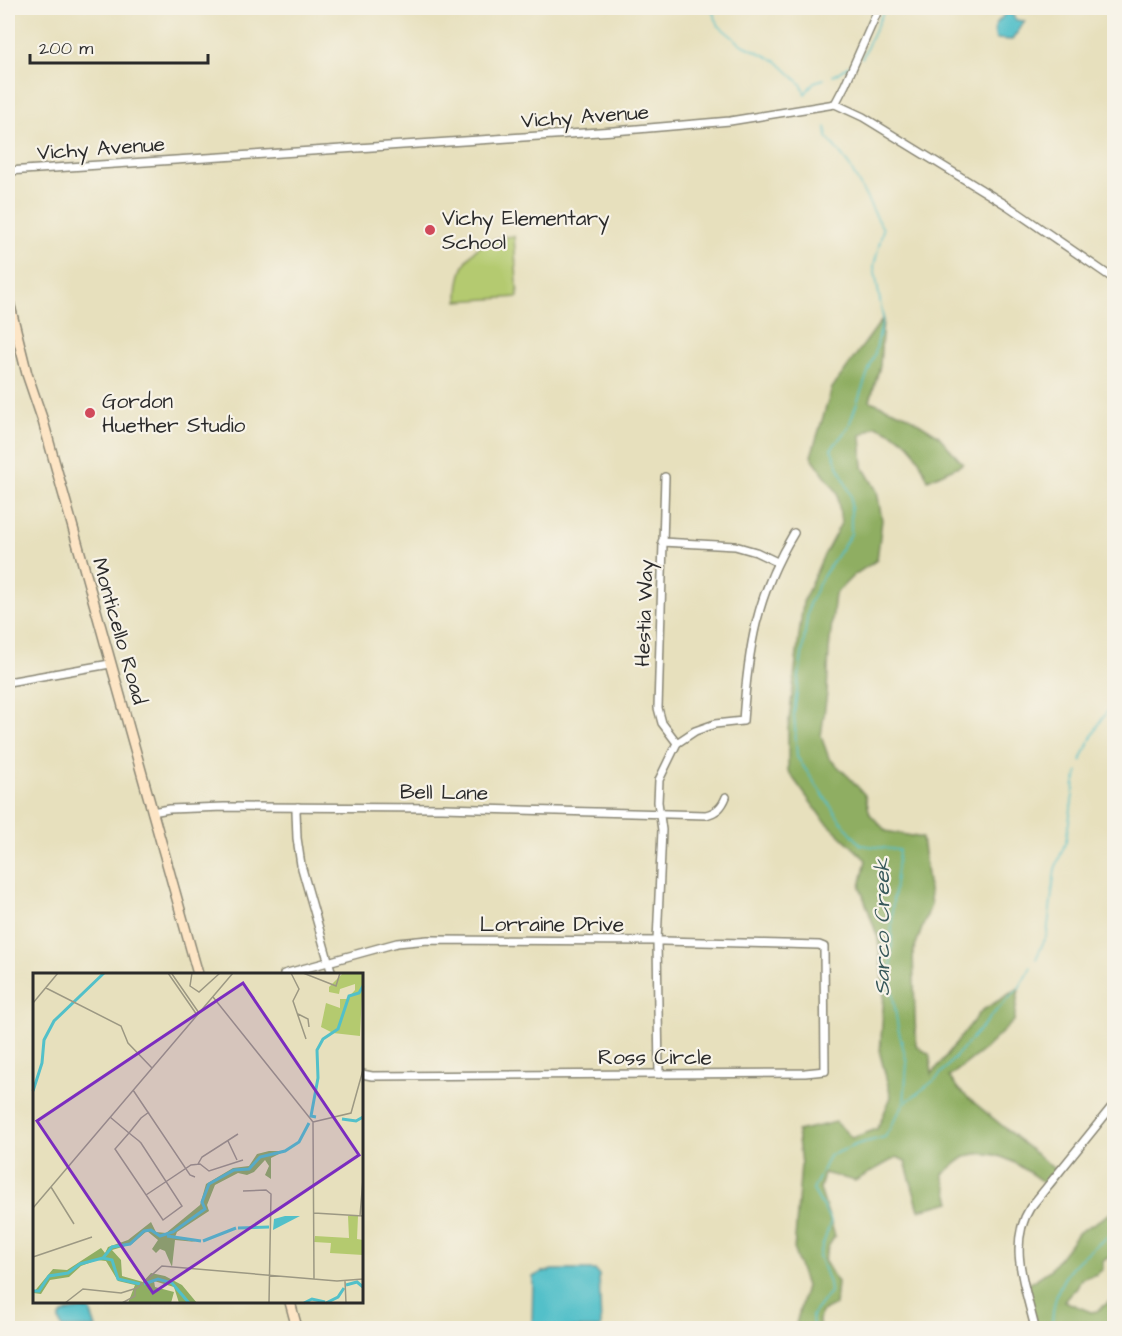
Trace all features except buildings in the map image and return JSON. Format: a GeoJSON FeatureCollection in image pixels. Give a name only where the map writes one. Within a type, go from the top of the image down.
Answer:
{"type":"FeatureCollection","features":[{"type":"Feature","properties":{"kind":"main road","name":"Monticello Road"},"geometry":{"type":"LineString","coordinates":[[8,298],[27,374],[43,421],[197,973]]}},
{"type":"Feature","properties":{"kind":"main road"},"geometry":{"type":"LineString","coordinates":[[290,1303],[297,1329]]}},
{"type":"Feature","properties":{"kind":"street"},"geometry":{"type":"LineString","coordinates":[[879,8],[835,104],[863,117],[1008,206],[1114,279]]}},
{"type":"Feature","properties":{"kind":"street","name":"Vichy Avenue"},"geometry":{"type":"LineString","coordinates":[[8,171],[614,131],[730,121],[835,104]]}},
{"type":"Feature","properties":{"kind":"street","name":"Hestia Way"},"geometry":{"type":"LineString","coordinates":[[665,477],[658,708],[662,723],[677,744]]}},
{"type":"Feature","properties":{"kind":"street"},"geometry":{"type":"LineString","coordinates":[[659,1074],[657,941],[662,830],[659,813],[659,780],[677,744],[695,731],[715,724],[743,721],[752,637],[760,606],[777,562],[794,533]]}},
{"type":"Feature","properties":{"kind":"street"},"geometry":{"type":"LineString","coordinates":[[662,542],[735,546],[756,552],[777,562]]}},
{"type":"Feature","properties":{"kind":"street"},"geometry":{"type":"LineString","coordinates":[[8,682],[110,664]]}},
{"type":"Feature","properties":{"kind":"street","name":"Bell Lane"},"geometry":{"type":"LineString","coordinates":[[152,812],[180,808],[298,807],[443,808],[706,815],[720,808],[726,797]]}},
{"type":"Feature","properties":{"kind":"street"},"geometry":{"type":"LineString","coordinates":[[298,807],[296,811],[298,849],[331,973]]}},
{"type":"Feature","properties":{"kind":"street","name":"Lorraine Drive"},"geometry":{"type":"LineString","coordinates":[[291,973],[397,943],[428,940],[657,941],[819,945],[824,947]]}},
{"type":"Feature","properties":{"kind":"street","name":"Ross Circle"},"geometry":{"type":"LineString","coordinates":[[363,1074],[372,1076],[825,1071],[824,947]]}},
{"type":"Feature","properties":{"kind":"street"},"geometry":{"type":"LineString","coordinates":[[1035,1329],[1018,1252],[1018,1237],[1022,1225],[1030,1208],[1114,1104]]}},
{"type":"Feature","properties":{"kind":"green space"},"geometry":{"type":"Polygon","coordinates":[[[514,236],[518,297],[458,301],[461,275],[470,255],[488,242],[514,236]]]}},
{"type":"Feature","properties":{"kind":"green space"},"geometry":{"type":"Polygon","coordinates":[[[883,318],[880,366],[870,401],[906,415],[938,435],[963,464],[928,480],[914,451],[897,435],[876,426],[861,435],[863,467],[877,491],[882,520],[877,560],[854,575],[835,594],[821,736],[829,758],[865,795],[870,814],[886,831],[922,838],[931,905],[913,952],[916,1045],[930,1055],[932,1074],[981,1011],[1019,988],[1014,1021],[985,1049],[949,1077],[959,1090],[1059,1173],[1048,1186],[1022,1167],[1002,1157],[981,1153],[970,1155],[943,1174],[951,1202],[919,1210],[905,1161],[897,1157],[855,1181],[824,1173],[820,1189],[835,1236],[824,1260],[837,1282],[835,1305],[821,1312],[820,1328],[795,1328],[806,1286],[794,1251],[801,1164],[797,1131],[836,1122],[852,1138],[877,1129],[891,1097],[880,1054],[884,994],[878,938],[860,887],[866,860],[822,818],[788,771],[788,729],[803,602],[841,523],[837,492],[811,456],[832,388],[883,318]]]}},
{"type":"Feature","properties":{"kind":"green space"},"geometry":{"type":"Polygon","coordinates":[[[1114,1211],[1114,1254],[1103,1261],[1103,1269],[1097,1274],[1081,1279],[1064,1301],[1091,1312],[1097,1311],[1114,1298],[1114,1328],[1035,1328],[1025,1286],[1050,1270],[1079,1232],[1114,1211]]]}},
{"type":"Feature","properties":{"kind":"water"},"geometry":{"type":"Polygon","coordinates":[[[1007,13],[1011,13],[1016,20],[1025,21],[1012,40],[996,39],[994,31],[996,24],[1007,13]]]}},
{"type":"Feature","properties":{"kind":"water"},"geometry":{"type":"Polygon","coordinates":[[[553,1270],[595,1270],[599,1275],[601,1328],[532,1328],[533,1277],[553,1270]]]}},
{"type":"Feature","properties":{"kind":"water"},"geometry":{"type":"Polygon","coordinates":[[[82,1309],[90,1310],[96,1328],[62,1328],[59,1320],[61,1315],[82,1309]]]}},
{"type":"Feature","properties":{"kind":"waterway","name":"Sarco Creek"},"geometry":{"type":"LineString","coordinates":[[711,8],[719,26],[741,44],[777,61],[801,84],[805,94],[814,82],[824,79]]}},
{"type":"Feature","properties":{"kind":"waterway"},"geometry":{"type":"LineString","coordinates":[[862,58],[885,8]]}},
{"type":"Feature","properties":{"kind":"waterway"},"geometry":{"type":"LineString","coordinates":[[833,76],[849,66]]}},
{"type":"Feature","properties":{"kind":"waterway","name":"Sarco Creek"},"geometry":{"type":"LineString","coordinates":[[813,1328],[812,1315],[830,1292],[819,1256],[831,1221],[813,1190],[829,1156],[858,1144],[885,1137],[904,1103],[907,1063],[898,1028],[891,984],[892,910],[899,850],[861,845],[840,820],[797,757],[794,714],[809,604],[822,578],[851,534],[851,496],[831,449],[848,428],[875,353],[883,318],[874,266],[883,229],[849,165],[827,137],[826,127]]}},
{"type":"Feature","properties":{"kind":"waterway"},"geometry":{"type":"LineString","coordinates":[[1081,761],[1114,700]]}},
{"type":"Feature","properties":{"kind":"waterway"},"geometry":{"type":"LineString","coordinates":[[1036,959],[1047,934],[1055,869],[1066,841],[1078,771]]}},
{"type":"Feature","properties":{"kind":"waterway"},"geometry":{"type":"LineString","coordinates":[[906,1102],[936,1079],[1019,988],[1031,967]]}},
{"type":"Feature","properties":{"kind":"waterway"},"geometry":{"type":"LineString","coordinates":[[1052,1328],[1056,1296],[1069,1272],[1088,1252],[1114,1232]]}},
{"type":"Feature","properties":{"kind":"place","name":"Vichy Elementary School"},"geometry":{"type":"Point","coordinates":[430,230]}},
{"type":"Feature","properties":{"kind":"place","name":"Gordon Huether Studio"},"geometry":{"type":"Point","coordinates":[90,413]}}]}
